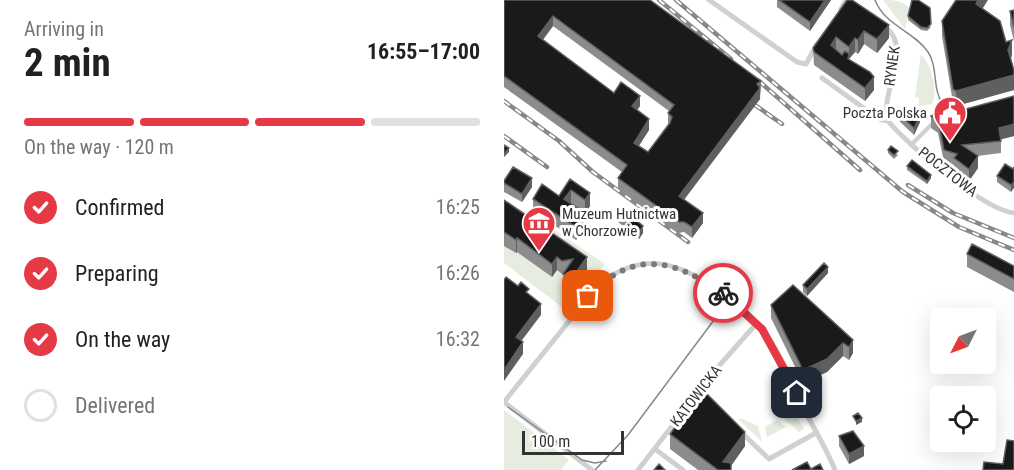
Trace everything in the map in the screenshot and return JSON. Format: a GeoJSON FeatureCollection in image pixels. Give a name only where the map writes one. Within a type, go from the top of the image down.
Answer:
{"type":"FeatureCollection","features":[{"type":"Feature","properties":{"kind":"street"},"geometry":{"type":"LineString","coordinates":[[710,0],[797,62],[806,64],[824,34]]}},
{"type":"Feature","properties":{"kind":"street"},"geometry":{"type":"LineString","coordinates":[[717,6],[721,0]]}},
{"type":"Feature","properties":{"kind":"street"},"geometry":{"type":"LineString","coordinates":[[837,16],[846,0],[852,4]]}},
{"type":"Feature","properties":{"kind":"street","name":"RYNEK"},"geometry":{"type":"LineString","coordinates":[[874,20],[892,32],[897,43],[886,108],[888,121]]}},
{"type":"Feature","properties":{"kind":"street","name":"POCZTOWA"},"geometry":{"type":"LineString","coordinates":[[822,78],[879,119],[888,121],[912,144],[988,203],[1014,213]]}},
{"type":"Feature","properties":{"kind":"street"},"geometry":{"type":"LineString","coordinates":[[940,100],[944,118]]}},
{"type":"Feature","properties":{"kind":"street"},"geometry":{"type":"LineString","coordinates":[[912,144],[928,125],[952,116]]}},
{"type":"Feature","properties":{"kind":"street"},"geometry":{"type":"LineString","coordinates":[[592,470],[504,402],[588,296],[614,273],[633,266],[667,264],[687,271],[732,300],[757,323],[772,345],[835,470]]}},
{"type":"Feature","properties":{"kind":"street","name":"KATOWICKA"},"geometry":{"type":"LineString","coordinates":[[638,470],[698,392],[757,323]]}},
{"type":"Feature","properties":{"kind":"street"},"geometry":{"type":"LineString","coordinates":[[698,392],[704,397]]}},
{"type":"Feature","properties":{"kind":"street"},"geometry":{"type":"LineString","coordinates":[[732,424],[769,459],[816,433]]}},
{"type":"Feature","properties":{"kind":"street"},"geometry":{"type":"LineString","coordinates":[[655,449],[683,470]]}},
{"type":"Feature","properties":{"kind":"shaded area"},"geometry":{"type":"Polygon","coordinates":[[[883,0],[898,1],[910,8],[905,29],[883,0]]]}},
{"type":"Feature","properties":{"kind":"shaded area"},"geometry":{"type":"Polygon","coordinates":[[[921,54],[931,71],[935,93],[932,104],[918,106],[919,98],[915,97],[921,54]]]}},
{"type":"Feature","properties":{"kind":"shaded area"},"geometry":{"type":"Polygon","coordinates":[[[504,203],[531,214],[605,264],[567,311],[504,263],[504,203]]]}},
{"type":"Feature","properties":{"kind":"shaded area"},"geometry":{"type":"Polygon","coordinates":[[[792,407],[804,429],[799,432],[781,416],[792,407]]]}},
{"type":"Feature","properties":{"kind":"shaded area"},"geometry":{"type":"Polygon","coordinates":[[[504,410],[569,460],[561,470],[504,470],[504,410]]]}},
{"type":"Feature","properties":{"kind":"shaded area"},"geometry":{"type":"Polygon","coordinates":[[[741,418],[758,426],[762,442],[739,420],[741,418]]]}},
{"type":"Feature","properties":{"kind":"shaded area"},"geometry":{"type":"Polygon","coordinates":[[[777,420],[786,427],[767,437],[765,427],[777,420]]]}},
{"type":"Feature","properties":{"kind":"building"},"geometry":{"type":"Polygon","coordinates":[[[504,0],[650,0],[761,81],[757,84],[760,88],[679,196],[703,213],[692,227],[679,222],[618,178],[627,165],[504,76],[504,0]],[[553,16],[538,36],[614,93],[621,82],[640,96],[632,106],[649,119],[634,143],[648,152],[670,123],[672,117],[668,113],[674,105],[553,16]]]}},
{"type":"Feature","properties":{"kind":"building"},"geometry":{"type":"Polygon","coordinates":[[[779,0],[825,0],[810,22],[779,0]]]}},
{"type":"Feature","properties":{"kind":"building"},"geometry":{"type":"Polygon","coordinates":[[[847,0],[852,0],[889,25],[877,39],[864,31],[849,47],[836,37],[831,45],[842,55],[845,51],[849,54],[848,59],[870,72],[874,77],[865,88],[814,52],[813,48],[847,0]]]}},
{"type":"Feature","properties":{"kind":"building"},"geometry":{"type":"Polygon","coordinates":[[[912,0],[918,0],[930,8],[931,24],[927,28],[921,27],[908,16],[912,0]]]}},
{"type":"Feature","properties":{"kind":"building"},"geometry":{"type":"Polygon","coordinates":[[[956,0],[978,0],[976,4],[1000,21],[1006,42],[1012,40],[1008,50],[1014,75],[956,91],[953,89],[942,21],[956,0]]]}},
{"type":"Feature","properties":{"kind":"building"},"geometry":{"type":"Polygon","coordinates":[[[1014,10],[1014,27],[1010,11],[1014,10]]]}},
{"type":"Feature","properties":{"kind":"building"},"geometry":{"type":"Polygon","coordinates":[[[1014,96],[1014,124],[999,128],[1001,141],[962,145],[978,156],[969,169],[954,158],[957,154],[944,150],[938,120],[931,116],[935,114],[940,116],[1014,96]]]}},
{"type":"Feature","properties":{"kind":"building"},"geometry":{"type":"Polygon","coordinates":[[[896,111],[910,115],[913,111],[920,115],[914,128],[896,111]]]}},
{"type":"Feature","properties":{"kind":"building"},"geometry":{"type":"Polygon","coordinates":[[[891,146],[898,151],[894,155],[888,150],[891,146]]]}},
{"type":"Feature","properties":{"kind":"building"},"geometry":{"type":"Polygon","coordinates":[[[912,160],[931,175],[927,181],[907,166],[912,160]]]}},
{"type":"Feature","properties":{"kind":"building"},"geometry":{"type":"Polygon","coordinates":[[[1005,164],[1013,169],[1014,167],[1014,182],[1011,185],[997,176],[1005,164]]]}},
{"type":"Feature","properties":{"kind":"building"},"geometry":{"type":"Polygon","coordinates":[[[513,167],[532,178],[522,194],[504,183],[513,167]]]}},
{"type":"Feature","properties":{"kind":"building"},"geometry":{"type":"Polygon","coordinates":[[[570,179],[590,193],[585,200],[571,190],[564,199],[585,213],[576,227],[533,199],[542,184],[559,196],[570,179]]]}},
{"type":"Feature","properties":{"kind":"building"},"geometry":{"type":"Polygon","coordinates":[[[504,200],[587,257],[571,279],[563,274],[573,259],[562,261],[557,257],[552,264],[517,238],[516,240],[504,232],[504,200]]]}},
{"type":"Feature","properties":{"kind":"building"},"geometry":{"type":"Polygon","coordinates":[[[622,209],[643,226],[639,232],[618,215],[622,209]]]}},
{"type":"Feature","properties":{"kind":"building"},"geometry":{"type":"Polygon","coordinates":[[[972,244],[1014,266],[1014,279],[967,254],[972,244]]]}},
{"type":"Feature","properties":{"kind":"building"},"geometry":{"type":"Polygon","coordinates":[[[824,263],[828,267],[807,289],[803,285],[824,263]]]}},
{"type":"Feature","properties":{"kind":"building"},"geometry":{"type":"Polygon","coordinates":[[[506,277],[518,286],[521,282],[529,289],[526,292],[541,304],[516,337],[523,342],[504,370],[504,280],[506,277]]]}},
{"type":"Feature","properties":{"kind":"building"},"geometry":{"type":"Polygon","coordinates":[[[793,285],[853,340],[849,347],[843,343],[827,359],[803,370],[771,305],[793,285]]]}},
{"type":"Feature","properties":{"kind":"building"},"geometry":{"type":"Polygon","coordinates":[[[705,392],[745,432],[723,462],[731,463],[731,470],[718,470],[670,434],[697,396],[705,392]]]}},
{"type":"Feature","properties":{"kind":"building"},"geometry":{"type":"Polygon","coordinates":[[[858,413],[862,418],[856,421],[853,416],[858,413]]]}},
{"type":"Feature","properties":{"kind":"building"},"geometry":{"type":"Polygon","coordinates":[[[853,431],[864,446],[849,454],[839,436],[853,431]]]}},
{"type":"Feature","properties":{"kind":"building"},"geometry":{"type":"Polygon","coordinates":[[[1007,440],[1014,441],[1014,470],[983,470],[984,462],[1003,464],[1007,440]]]}},
{"type":"Feature","properties":{"kind":"building"},"geometry":{"type":"Polygon","coordinates":[[[807,462],[811,469],[820,464],[823,470],[792,470],[807,462]]]}},
{"type":"Feature","properties":{"kind":"building"},"geometry":{"type":"Polygon","coordinates":[[[659,464],[665,470],[654,470],[659,464]]]}},
{"type":"Feature","properties":{"kind":"tram line"},"geometry":{"type":"LineString","coordinates":[[875,0],[892,22],[928,52],[933,65],[938,94],[945,106],[957,112],[971,110]]}},
{"type":"Feature","properties":{"kind":"tram line"},"geometry":{"type":"LineString","coordinates":[[595,470],[628,435],[720,312]]}},
{"type":"Feature","properties":{"kind":"tram line"},"geometry":{"type":"LineString","coordinates":[[508,407],[582,460],[595,463],[606,461]]}},
{"type":"Feature","properties":{"kind":"railway"},"geometry":{"type":"LineString","coordinates":[[659,0],[731,59]]}},
{"type":"Feature","properties":{"kind":"railway"},"geometry":{"type":"LineString","coordinates":[[676,0],[903,192],[959,227],[1014,250]]}},
{"type":"Feature","properties":{"kind":"railway"},"geometry":{"type":"LineString","coordinates":[[759,81],[860,170]]}},
{"type":"Feature","properties":{"kind":"railway"},"geometry":{"type":"LineString","coordinates":[[504,101],[559,141],[593,172],[688,242]]}},
{"type":"Feature","properties":{"kind":"railway"},"geometry":{"type":"LineString","coordinates":[[755,105],[782,124]]}},
{"type":"Feature","properties":{"kind":"railway"},"geometry":{"type":"LineString","coordinates":[[504,136],[547,167]]}},
{"type":"Feature","properties":{"kind":"railway"},"geometry":{"type":"LineString","coordinates":[[908,185],[953,213],[1014,238]]}},
{"type":"Feature","properties":{"kind":"way so far"},"geometry":{"type":"LineString","coordinates":[[588,296],[614,273],[633,266],[653,263],[667,264],[687,271],[723,293]]}},
{"type":"Feature","properties":{"kind":"place","name":"Poczta Polska"},"geometry":{"type":"Point","coordinates":[950,142]}},
{"type":"Feature","properties":{"kind":"place","name":"Muzeum Hutnictwa w Chorzowie"},"geometry":{"type":"Point","coordinates":[539,252]}},
{"type":"Feature","properties":{"kind":"route"},"geometry":{"type":"LineString","coordinates":[[723,293],[762,329],[797,393]]}}]}
